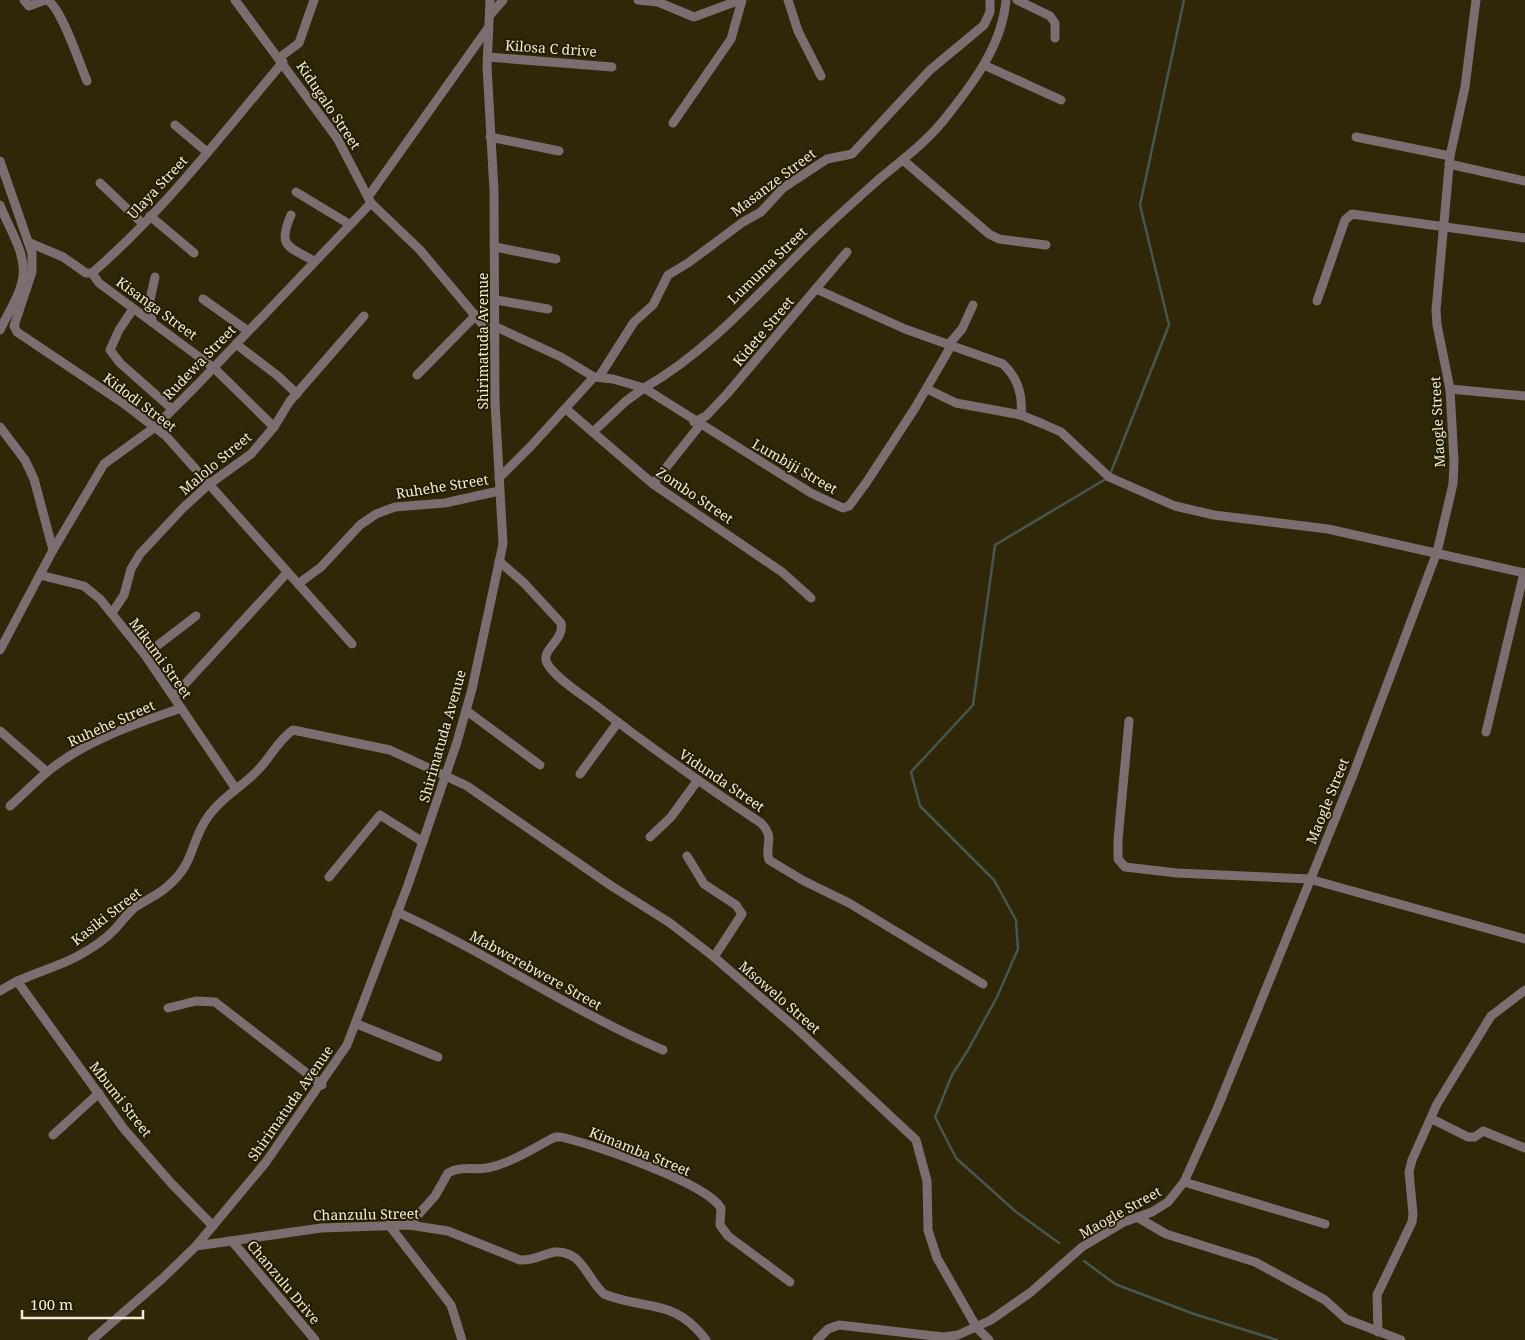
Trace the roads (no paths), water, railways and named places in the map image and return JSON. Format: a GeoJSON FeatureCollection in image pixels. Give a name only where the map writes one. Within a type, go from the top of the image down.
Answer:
{"type":"FeatureCollection","features":[{"type":"Feature","properties":{"kind":"street"},"geometry":{"type":"LineString","coordinates":[[24,0],[29,6],[46,0],[53,4],[87,81]]}},
{"type":"Feature","properties":{"kind":"street","name":"Kidugalo Street"},"geometry":{"type":"LineString","coordinates":[[235,0],[337,138],[369,200],[420,250],[494,338]]}},
{"type":"Feature","properties":{"kind":"street","name":"Ulaya Street"},"geometry":{"type":"LineString","coordinates":[[92,273],[150,216],[207,152],[281,60],[298,43],[314,0]]}},
{"type":"Feature","properties":{"kind":"street","name":"Shirimatuda Avenue"},"geometry":{"type":"LineString","coordinates":[[92,1340],[164,1278],[196,1246],[266,1162],[322,1085],[347,1045],[357,1024],[447,776],[467,711],[503,544],[499,491],[494,338],[496,300],[495,247],[488,57],[490,0]]}},
{"type":"Feature","properties":{"kind":"street"},"geometry":{"type":"LineString","coordinates":[[490,15],[503,0]]}},
{"type":"Feature","properties":{"kind":"street"},"geometry":{"type":"LineString","coordinates":[[638,0],[658,2],[694,17],[741,0]]}},
{"type":"Feature","properties":{"kind":"street"},"geometry":{"type":"LineString","coordinates":[[673,123],[731,39],[741,0]]}},
{"type":"Feature","properties":{"kind":"street"},"geometry":{"type":"LineString","coordinates":[[788,0],[798,31],[821,76]]}},
{"type":"Feature","properties":{"kind":"street","name":"Masanze Street"},"geometry":{"type":"LineString","coordinates":[[596,377],[634,322],[653,305],[668,275],[760,212],[783,188],[827,159],[852,154],[930,70],[984,25],[990,12],[990,0]]}},
{"type":"Feature","properties":{"kind":"street","name":"Lumuma Street"},"geometry":{"type":"LineString","coordinates":[[594,432],[626,401],[670,373],[696,352],[828,225],[902,160],[947,117],[984,65],[997,36],[1006,0]]}},
{"type":"Feature","properties":{"kind":"street"},"geometry":{"type":"LineString","coordinates":[[1017,0],[1050,16],[1055,23],[1055,38]]}},
{"type":"Feature","properties":{"kind":"street","name":"Maogle Street"},"geometry":{"type":"LineString","coordinates":[[817,1340],[828,1330],[838,1325],[943,1337],[976,1328],[1031,1292],[1082,1247],[1124,1222],[1152,1212],[1168,1202],[1184,1182],[1260,1003],[1353,775],[1437,552],[1453,484],[1450,389],[1437,325],[1436,310],[1450,160],[1465,87],[1476,0]]}},
{"type":"Feature","properties":{"kind":"street","name":"Rudewa Street"},"geometry":{"type":"LineString","coordinates":[[0,650],[52,550],[104,464],[155,427],[214,368],[349,224],[369,200],[488,27]]}},
{"type":"Feature","properties":{"kind":"street","name":"Kilosa C drive"},"geometry":{"type":"LineString","coordinates":[[488,57],[612,67]]}},
{"type":"Feature","properties":{"kind":"street"},"geometry":{"type":"LineString","coordinates":[[984,65],[1016,82],[1061,100]]}},
{"type":"Feature","properties":{"kind":"street"},"geometry":{"type":"LineString","coordinates":[[175,125],[207,152]]}},
{"type":"Feature","properties":{"kind":"street"},"geometry":{"type":"LineString","coordinates":[[490,137],[559,151]]}},
{"type":"Feature","properties":{"kind":"street"},"geometry":{"type":"LineString","coordinates":[[1356,138],[1525,180]]}},
{"type":"Feature","properties":{"kind":"street"},"geometry":{"type":"LineString","coordinates":[[902,160],[989,234],[999,239],[1046,245]]}},
{"type":"Feature","properties":{"kind":"street","name":"Kidodi Street"},"geometry":{"type":"LineString","coordinates":[[0,161],[30,243],[32,272],[14,326],[17,332],[155,427],[352,644]]}},
{"type":"Feature","properties":{"kind":"street"},"geometry":{"type":"LineString","coordinates":[[100,184],[142,223]]}},
{"type":"Feature","properties":{"kind":"street"},"geometry":{"type":"LineString","coordinates":[[296,192],[349,224]]}},
{"type":"Feature","properties":{"kind":"street"},"geometry":{"type":"LineString","coordinates":[[0,206],[18,246],[23,265],[19,291],[0,330]]}},
{"type":"Feature","properties":{"kind":"street"},"geometry":{"type":"LineString","coordinates":[[1317,301],[1348,216],[1352,214],[1525,238]]}},
{"type":"Feature","properties":{"kind":"street"},"geometry":{"type":"LineString","coordinates":[[291,215],[284,232],[284,239],[291,248],[314,261]]}},
{"type":"Feature","properties":{"kind":"street"},"geometry":{"type":"LineString","coordinates":[[150,216],[194,253]]}},
{"type":"Feature","properties":{"kind":"street"},"geometry":{"type":"LineString","coordinates":[[30,243],[63,258],[86,274],[92,273]]}},
{"type":"Feature","properties":{"kind":"street"},"geometry":{"type":"LineString","coordinates":[[495,247],[556,259]]}},
{"type":"Feature","properties":{"kind":"street","name":"Kidete Street"},"geometry":{"type":"LineString","coordinates":[[653,484],[697,423],[727,394],[847,252]]}},
{"type":"Feature","properties":{"kind":"street","name":"Kisanga Street"},"geometry":{"type":"LineString","coordinates":[[92,273],[99,283],[214,368],[274,427]]}},
{"type":"Feature","properties":{"kind":"street"},"geometry":{"type":"LineString","coordinates":[[152,322],[150,300],[155,277]]}},
{"type":"Feature","properties":{"kind":"street"},"geometry":{"type":"LineString","coordinates":[[816,289],[880,319],[950,346],[993,360],[1009,369],[1020,387],[1023,400],[1021,415]]}},
{"type":"Feature","properties":{"kind":"street"},"geometry":{"type":"LineString","coordinates":[[203,298],[248,331]]}},
{"type":"Feature","properties":{"kind":"street"},"geometry":{"type":"LineString","coordinates":[[496,300],[548,309]]}},
{"type":"Feature","properties":{"kind":"street","name":"Lumbiji Street"},"geometry":{"type":"LineString","coordinates":[[644,388],[811,494],[843,508],[849,506],[854,500],[927,389],[950,346],[962,329],[973,304]]}},
{"type":"Feature","properties":{"kind":"street"},"geometry":{"type":"LineString","coordinates":[[133,309],[118,330],[110,350],[120,363],[172,409]]}},
{"type":"Feature","properties":{"kind":"street"},"geometry":{"type":"LineString","coordinates":[[417,375],[476,315]]}},
{"type":"Feature","properties":{"kind":"street","name":"Malolo Street"},"geometry":{"type":"LineString","coordinates":[[112,613],[124,595],[131,568],[140,554],[164,526],[208,485],[251,454],[274,427],[297,394],[364,316]]}},
{"type":"Feature","properties":{"kind":"street"},"geometry":{"type":"LineString","coordinates":[[494,326],[560,357],[596,377],[613,379],[644,388]]}},
{"type":"Feature","properties":{"kind":"street"},"geometry":{"type":"LineString","coordinates":[[236,344],[278,376],[297,394]]}},
{"type":"Feature","properties":{"kind":"street"},"geometry":{"type":"LineString","coordinates":[[499,478],[596,377]]}},
{"type":"Feature","properties":{"kind":"street"},"geometry":{"type":"LineString","coordinates":[[927,389],[956,403],[1021,415],[1061,432],[1109,477],[1175,506],[1214,515],[1328,529],[1524,573],[1486,732]]}},
{"type":"Feature","properties":{"kind":"street"},"geometry":{"type":"LineString","coordinates":[[1450,389],[1525,396]]}},
{"type":"Feature","properties":{"kind":"street","name":"Zombo Street"},"geometry":{"type":"LineString","coordinates":[[566,409],[653,484],[782,572],[811,598]]}},
{"type":"Feature","properties":{"kind":"street"},"geometry":{"type":"LineString","coordinates":[[0,428],[25,460],[34,479],[52,550]]}},
{"type":"Feature","properties":{"kind":"street","name":"Ruhehe Street"},"geometry":{"type":"LineString","coordinates":[[298,584],[321,567],[360,525],[376,514],[395,507],[446,503],[499,491]]}},
{"type":"Feature","properties":{"kind":"street","name":"Vidunda Street"},"geometry":{"type":"LineString","coordinates":[[499,561],[561,622],[561,634],[548,650],[547,664],[572,687],[618,722],[767,830],[770,838],[769,860],[781,869],[849,903],[983,984]]}},
{"type":"Feature","properties":{"kind":"street"},"geometry":{"type":"LineString","coordinates":[[174,696],[287,573]]}},
{"type":"Feature","properties":{"kind":"street","name":"Mikumi Street"},"geometry":{"type":"LineString","coordinates":[[40,575],[84,586],[93,592],[145,655],[236,789]]}},
{"type":"Feature","properties":{"kind":"street"},"geometry":{"type":"LineString","coordinates":[[145,655],[196,616]]}},
{"type":"Feature","properties":{"kind":"street","name":"Ruhehe Street"},"geometry":{"type":"LineString","coordinates":[[10,806],[57,764],[93,742],[181,708]]}},
{"type":"Feature","properties":{"kind":"street"},"geometry":{"type":"LineString","coordinates":[[467,711],[540,764]]}},
{"type":"Feature","properties":{"kind":"street"},"geometry":{"type":"LineString","coordinates":[[1129,721],[1118,840],[1118,859],[1120,865],[1134,869],[1162,872],[1309,879],[1482,925],[1525,939]]}},
{"type":"Feature","properties":{"kind":"street"},"geometry":{"type":"LineString","coordinates":[[580,774],[618,722]]}},
{"type":"Feature","properties":{"kind":"street"},"geometry":{"type":"LineString","coordinates":[[0,730],[47,772]]}},
{"type":"Feature","properties":{"kind":"street","name":"Kasiki Street"},"geometry":{"type":"LineString","coordinates":[[0,991],[17,981],[63,963],[86,950],[113,931],[139,904],[168,887],[187,866],[203,823],[225,797],[259,770],[275,748],[293,730],[390,750],[447,776]]}},
{"type":"Feature","properties":{"kind":"street","name":"Msowelo Street"},"geometry":{"type":"LineString","coordinates":[[447,776],[475,792],[610,885],[670,923],[714,957],[795,1027],[916,1140],[927,1181],[928,1230],[944,1271],[976,1328],[989,1340]]}},
{"type":"Feature","properties":{"kind":"street"},"geometry":{"type":"LineString","coordinates":[[650,837],[671,817],[698,780]]}},
{"type":"Feature","properties":{"kind":"street"},"geometry":{"type":"LineString","coordinates":[[329,877],[380,815],[423,842]]}},
{"type":"Feature","properties":{"kind":"street"},"geometry":{"type":"LineString","coordinates":[[687,856],[704,884],[736,905],[742,914],[714,957]]}},
{"type":"Feature","properties":{"kind":"street","name":"Mabwerebwere Street"},"geometry":{"type":"LineString","coordinates":[[397,912],[492,960],[623,1034],[663,1050]]}},
{"type":"Feature","properties":{"kind":"street","name":"Mbumi Street"},"geometry":{"type":"LineString","coordinates":[[17,981],[124,1129],[171,1183],[213,1226]]}},
{"type":"Feature","properties":{"kind":"street"},"geometry":{"type":"LineString","coordinates":[[1378,1332],[1377,1296],[1387,1271],[1408,1232],[1413,1214],[1409,1172],[1412,1160],[1432,1119],[1437,1104],[1491,1016],[1525,990]]}},
{"type":"Feature","properties":{"kind":"street"},"geometry":{"type":"LineString","coordinates":[[168,1008],[196,1001],[214,1002],[322,1085]]}},
{"type":"Feature","properties":{"kind":"street"},"geometry":{"type":"LineString","coordinates":[[357,1024],[438,1057]]}},
{"type":"Feature","properties":{"kind":"street"},"geometry":{"type":"LineString","coordinates":[[53,1135],[99,1093]]}},
{"type":"Feature","properties":{"kind":"street"},"geometry":{"type":"LineString","coordinates":[[1432,1119],[1468,1137],[1475,1137],[1484,1131],[1525,1148]]}},
{"type":"Feature","properties":{"kind":"street","name":"Kimamba Street"},"geometry":{"type":"LineString","coordinates":[[409,1225],[435,1196],[448,1172],[457,1169],[486,1168],[506,1162],[555,1138],[561,1137],[615,1153],[677,1180],[711,1198],[721,1208],[720,1225],[722,1230],[790,1282]]}},
{"type":"Feature","properties":{"kind":"street"},"geometry":{"type":"LineString","coordinates":[[1184,1182],[1325,1224]]}},
{"type":"Feature","properties":{"kind":"street"},"geometry":{"type":"LineString","coordinates":[[1137,1217],[1166,1234],[1254,1262],[1325,1300],[1346,1319],[1401,1340]]}},
{"type":"Feature","properties":{"kind":"street"},"geometry":{"type":"LineString","coordinates":[[390,1225],[451,1305],[462,1340]]}},
{"type":"Feature","properties":{"kind":"street","name":"Chanzulu Street"},"geometry":{"type":"LineString","coordinates":[[196,1246],[321,1228],[409,1225],[448,1231],[520,1260],[530,1261],[553,1252],[571,1254],[577,1258],[597,1288],[604,1294],[670,1309],[692,1325],[706,1340]]}},
{"type":"Feature","properties":{"kind":"street","name":"Chanzulu Drive"},"geometry":{"type":"LineString","coordinates":[[232,1241],[314,1340]]}},
{"type":"Feature","properties":{"kind":"waterway"},"geometry":{"type":"LineString","coordinates":[[1059,1243],[1015,1211],[956,1158],[935,1117],[952,1075],[997,997],[1018,949],[1016,920],[994,880],[920,806],[911,772],[973,705],[995,545],[1109,477],[1169,325],[1140,205],[1184,0]]}},
{"type":"Feature","properties":{"kind":"waterway"},"geometry":{"type":"LineString","coordinates":[[1084,1261],[1115,1284],[1194,1314],[1277,1340]]}}]}
